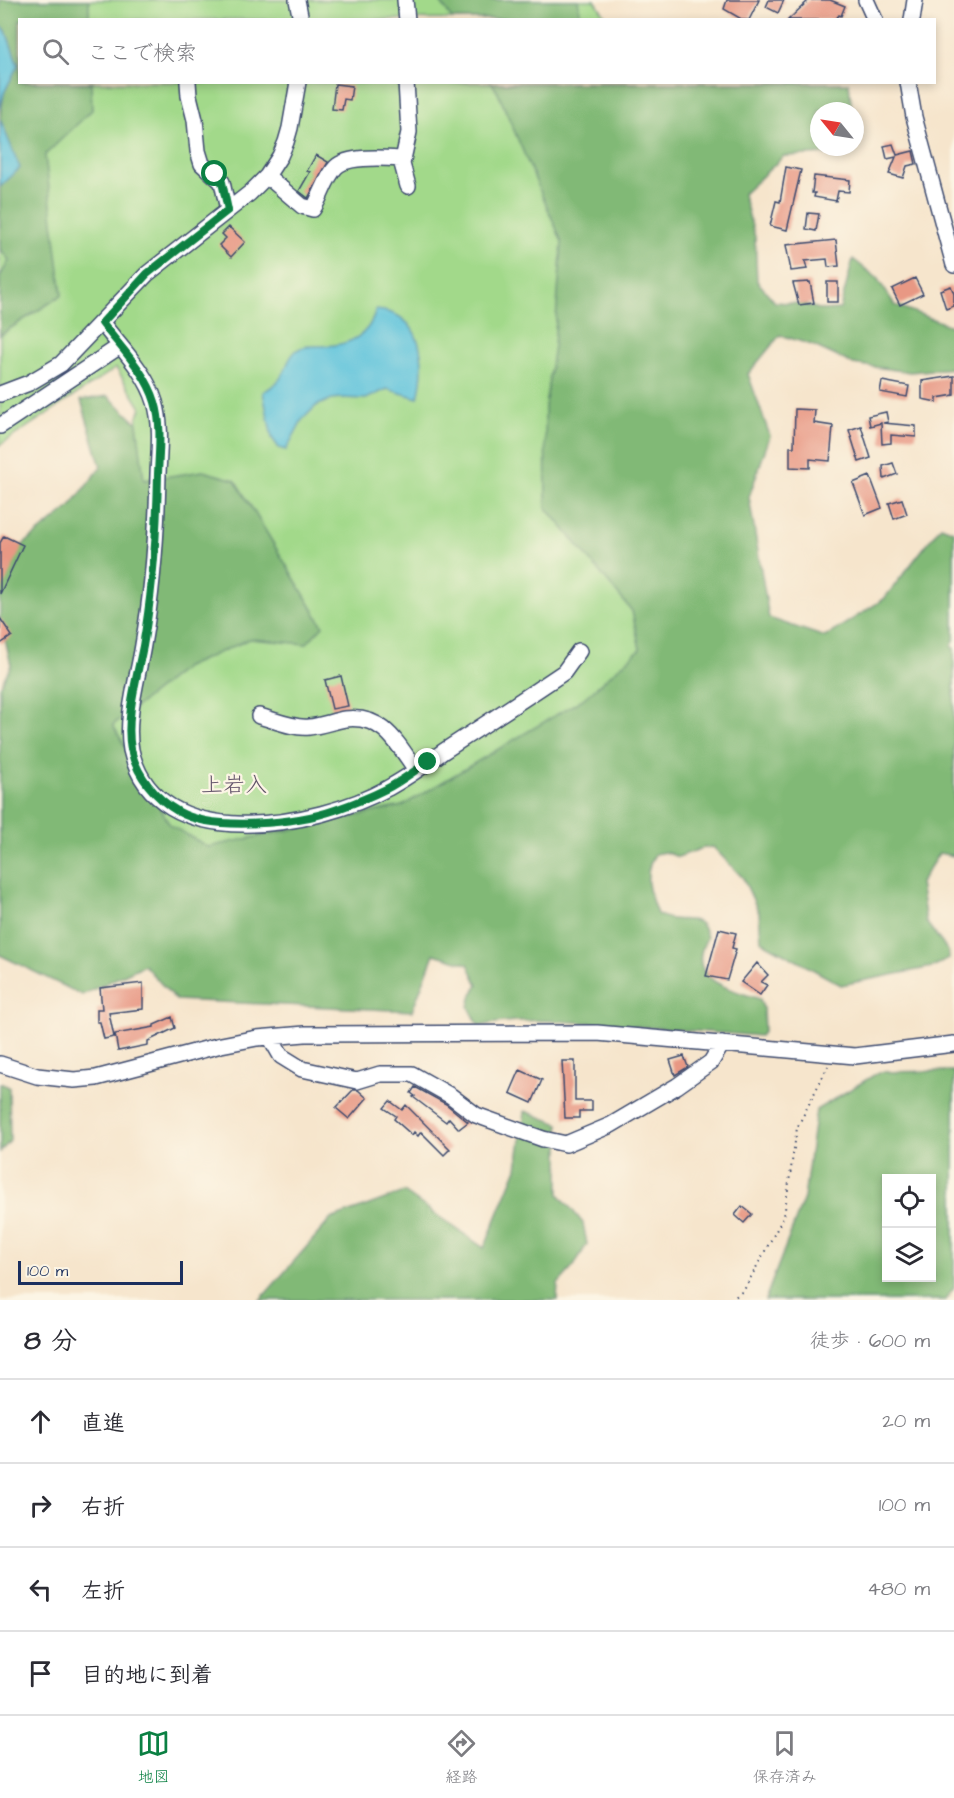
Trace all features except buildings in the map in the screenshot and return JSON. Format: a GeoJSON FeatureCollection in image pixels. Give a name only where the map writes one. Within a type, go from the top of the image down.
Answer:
{"type":"FeatureCollection","features":[{"type":"Feature","properties":{"kind":"street"},"geometry":{"type":"LineString","coordinates":[[297,0],[301,18]]}},
{"type":"Feature","properties":{"kind":"street"},"geometry":{"type":"LineString","coordinates":[[405,0],[406,18]]}},
{"type":"Feature","properties":{"kind":"street"},"geometry":{"type":"LineString","coordinates":[[866,0],[874,18]]}},
{"type":"Feature","properties":{"kind":"street"},"geometry":{"type":"LineString","coordinates":[[912,18],[915,0]]}},
{"type":"Feature","properties":{"kind":"street"},"geometry":{"type":"LineString","coordinates":[[188,84],[198,152],[202,164],[222,182],[228,210]]}},
{"type":"Feature","properties":{"kind":"street"},"geometry":{"type":"LineString","coordinates":[[0,394],[29,383],[61,364],[147,274],[250,193],[267,176],[286,142],[298,84]]}},
{"type":"Feature","properties":{"kind":"street"},"geometry":{"type":"LineString","coordinates":[[406,84],[410,132],[402,159],[408,186]]}},
{"type":"Feature","properties":{"kind":"street"},"geometry":{"type":"LineString","coordinates":[[908,84],[914,117],[954,265]]}},
{"type":"Feature","properties":{"kind":"street"},"geometry":{"type":"LineString","coordinates":[[267,176],[302,206],[314,209],[333,172],[340,164],[372,158],[402,159]]}},
{"type":"Feature","properties":{"kind":"street"},"geometry":{"type":"LineString","coordinates":[[102,323],[140,372],[155,401],[160,425],[157,537],[147,625],[130,722],[131,749],[141,776],[157,795],[179,812],[202,820],[253,823],[294,820],[334,811],[387,789],[564,672],[579,651]]}},
{"type":"Feature","properties":{"kind":"street"},"geometry":{"type":"LineString","coordinates":[[0,426],[120,346]]}},
{"type":"Feature","properties":{"kind":"street"},"geometry":{"type":"LineString","coordinates":[[259,716],[307,728],[344,719],[361,718],[375,722],[391,735],[416,770]]}},
{"type":"Feature","properties":{"kind":"street"},"geometry":{"type":"LineString","coordinates":[[0,1064],[37,1076],[74,1080],[96,1078],[220,1045],[270,1037],[317,1034],[597,1034],[867,1055],[954,1044]]}},
{"type":"Feature","properties":{"kind":"street"},"geometry":{"type":"LineString","coordinates":[[270,1037],[281,1056],[302,1069],[357,1081],[380,1074],[412,1074],[451,1096],[476,1115],[543,1139],[566,1144],[611,1125],[677,1086],[711,1062],[722,1044]]}},
{"type":"Feature","properties":{"kind":"path"},"geometry":{"type":"LineString","coordinates":[[731,1300],[744,1290],[784,1216],[797,1128],[834,1054]]}},
{"type":"Feature","properties":{"kind":"green space"},"geometry":{"type":"Polygon","coordinates":[[[0,0],[595,0],[606,18],[18,18],[18,84],[637,84],[690,679],[110,949],[104,511],[141,408],[116,368],[0,445],[0,0]]]}},
{"type":"Feature","properties":{"kind":"green space"},"geometry":{"type":"Polygon","coordinates":[[[0,0],[89,0],[89,18],[18,18],[18,65],[6,31],[0,25],[0,0]]]}},
{"type":"Feature","properties":{"kind":"green space"},"geometry":{"type":"Polygon","coordinates":[[[439,0],[578,0],[581,18],[451,18],[439,0]]]}},
{"type":"Feature","properties":{"kind":"green space"},"geometry":{"type":"Polygon","coordinates":[[[18,65],[18,84],[91,84],[92,110],[45,155],[62,295],[0,335],[0,277],[9,260],[0,249],[0,187],[19,168],[0,119],[4,93],[18,65]]]}},
{"type":"Feature","properties":{"kind":"green space"},"geometry":{"type":"Polygon","coordinates":[[[493,84],[849,84],[851,102],[810,102],[810,155],[784,156],[743,194],[755,237],[757,281],[775,302],[803,304],[822,310],[840,309],[853,259],[877,278],[895,305],[954,327],[954,368],[910,372],[853,364],[812,345],[780,335],[748,374],[770,436],[749,497],[769,618],[825,637],[884,599],[941,526],[954,531],[954,640],[951,646],[954,649],[954,856],[939,853],[920,883],[926,922],[948,951],[949,959],[932,967],[841,985],[761,941],[759,913],[743,878],[713,847],[678,857],[665,852],[655,854],[649,869],[649,891],[657,914],[670,919],[695,921],[702,925],[707,938],[701,952],[701,964],[705,973],[713,981],[760,999],[763,1008],[764,1031],[760,1036],[557,1021],[510,1021],[479,1026],[469,1007],[472,994],[478,985],[468,964],[434,954],[412,1011],[176,1000],[144,965],[82,995],[0,955],[0,687],[11,665],[0,618],[0,563],[69,508],[101,467],[81,400],[108,396],[137,423],[144,480],[203,471],[235,480],[323,626],[306,644],[250,639],[186,667],[113,725],[170,825],[208,847],[402,806],[583,699],[640,649],[632,611],[546,507],[545,407],[554,345],[562,242],[493,84]]]}},
{"type":"Feature","properties":{"kind":"green space"},"geometry":{"type":"Polygon","coordinates":[[[954,1071],[954,1288],[945,1300],[765,1300],[804,1198],[816,1110],[879,1072],[954,1071]]]}},
{"type":"Feature","properties":{"kind":"green space"},"geometry":{"type":"Polygon","coordinates":[[[0,1083],[9,1087],[10,1141],[0,1152],[0,1083]]]}},
{"type":"Feature","properties":{"kind":"green space"},"geometry":{"type":"Polygon","coordinates":[[[525,1111],[559,1124],[559,1194],[583,1223],[587,1244],[574,1266],[558,1284],[557,1300],[260,1300],[331,1219],[404,1192],[484,1248],[517,1168],[525,1111]]]}},
{"type":"Feature","properties":{"kind":"water"},"geometry":{"type":"Polygon","coordinates":[[[0,25],[6,31],[18,65],[4,93],[0,109],[0,25]]]}},
{"type":"Feature","properties":{"kind":"water"},"geometry":{"type":"Polygon","coordinates":[[[0,119],[20,168],[0,187],[0,119]]]}},
{"type":"Feature","properties":{"kind":"water"},"geometry":{"type":"Polygon","coordinates":[[[376,310],[392,313],[404,320],[418,341],[422,369],[418,398],[387,389],[366,399],[332,399],[316,406],[302,420],[286,450],[279,448],[272,438],[263,392],[281,378],[293,353],[297,350],[350,341],[369,326],[376,310]]]}},
{"type":"Feature","properties":{"kind":"district","name":"上岩入"},"geometry":{"type":"Point","coordinates":[234,785]}},
{"type":"Feature","properties":{"kind":"route"},"geometry":{"type":"LineString","coordinates":[[215,174],[222,182],[226,193],[228,210],[147,274],[102,323],[140,372],[155,401],[160,425],[157,537],[147,625],[130,722],[131,749],[141,776],[157,795],[179,812],[202,820],[224,823],[294,820],[334,811],[387,789],[428,762]]}}]}
